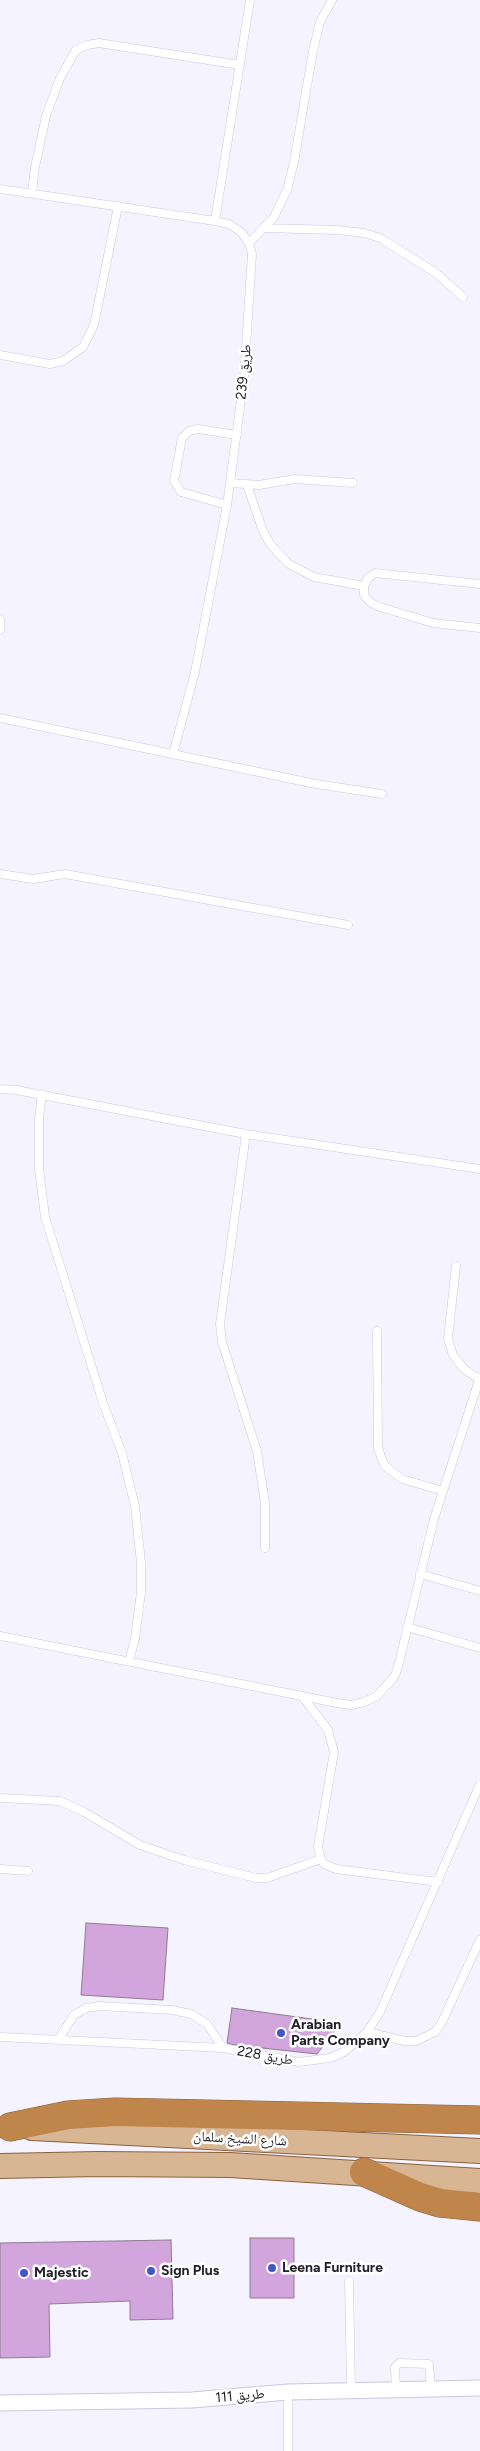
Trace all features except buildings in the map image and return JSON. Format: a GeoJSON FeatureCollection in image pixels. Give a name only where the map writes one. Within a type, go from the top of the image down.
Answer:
{"type":"FeatureCollection","features":[{"type":"Feature","properties":{"kind":"highway"},"geometry":{"type":"LineString","coordinates":[[5,2127],[68,2115],[115,2112],[480,2120]]}},
{"type":"Feature","properties":{"kind":"highway"},"geometry":{"type":"LineString","coordinates":[[364,2172],[420,2198],[440,2203],[480,2207]]}},
{"type":"Feature","properties":{"kind":"main road","name":"شارع الشيخ سلمان"},"geometry":{"type":"LineString","coordinates":[[5,2127],[480,2151]]}},
{"type":"Feature","properties":{"kind":"main road","name":"شارع الشيخ سلمان"},"geometry":{"type":"LineString","coordinates":[[0,2166],[173,2164],[364,2172],[480,2181]]}},
{"type":"Feature","properties":{"kind":"street","name":"طريق 111"},"geometry":{"type":"LineString","coordinates":[[0,2403],[192,2400],[288,2392],[480,2388]]}},
{"type":"Feature","properties":{"kind":"lane"},"geometry":{"type":"LineString","coordinates":[[215,220],[250,0]]}},
{"type":"Feature","properties":{"kind":"lane"},"geometry":{"type":"LineString","coordinates":[[0,189],[215,220],[235,228],[249,243],[274,217],[286,190],[294,162],[313,51],[320,22],[332,0]]}},
{"type":"Feature","properties":{"kind":"lane"},"geometry":{"type":"LineString","coordinates":[[32,193],[35,167],[46,116],[60,78],[76,50],[87,45],[99,43],[240,65]]}},
{"type":"Feature","properties":{"kind":"lane"},"geometry":{"type":"LineString","coordinates":[[0,355],[50,364],[63,361],[83,347],[94,325],[118,206]]}},
{"type":"Feature","properties":{"kind":"lane"},"geometry":{"type":"LineString","coordinates":[[264,228],[338,230],[364,233],[380,238],[436,273],[463,297]]}},
{"type":"Feature","properties":{"kind":"lane","name":"طريق 239"},"geometry":{"type":"LineString","coordinates":[[173,754],[194,672],[228,505],[237,435],[253,264],[249,243]]}},
{"type":"Feature","properties":{"kind":"lane"},"geometry":{"type":"LineString","coordinates":[[228,505],[181,492],[174,480],[182,438],[188,431],[198,429],[237,435]]}},
{"type":"Feature","properties":{"kind":"lane"},"geometry":{"type":"LineString","coordinates":[[231,483],[247,485],[269,484],[295,479],[353,483]]}},
{"type":"Feature","properties":{"kind":"lane"},"geometry":{"type":"LineString","coordinates":[[247,485],[263,532],[270,544],[289,564],[314,577],[364,586]]}},
{"type":"Feature","properties":{"kind":"lane"},"geometry":{"type":"LineString","coordinates":[[480,584],[375,574],[368,578],[364,586],[364,595],[377,606],[433,623],[480,628]]}},
{"type":"Feature","properties":{"kind":"lane"},"geometry":{"type":"LineString","coordinates":[[0,619],[0,630]]}},
{"type":"Feature","properties":{"kind":"lane"},"geometry":{"type":"LineString","coordinates":[[0,718],[316,784],[382,794]]}},
{"type":"Feature","properties":{"kind":"lane"},"geometry":{"type":"LineString","coordinates":[[0,874],[34,879],[61,873],[348,925]]}},
{"type":"Feature","properties":{"kind":"lane"},"geometry":{"type":"LineString","coordinates":[[0,1089],[42,1094],[246,1134],[480,1169]]}},
{"type":"Feature","properties":{"kind":"lane"},"geometry":{"type":"LineString","coordinates":[[42,1094],[39,1160],[45,1217],[98,1385],[122,1452],[135,1506],[141,1563],[141,1592],[135,1638],[129,1662]]}},
{"type":"Feature","properties":{"kind":"lane"},"geometry":{"type":"LineString","coordinates":[[246,1134],[220,1324],[222,1342],[256,1452],[264,1504],[265,1548]]}},
{"type":"Feature","properties":{"kind":"lane"},"geometry":{"type":"LineString","coordinates":[[0,1636],[350,1704],[364,1702],[387,1688],[395,1676],[443,1491],[480,1378],[464,1369],[453,1355],[448,1338],[456,1266]]}},
{"type":"Feature","properties":{"kind":"lane"},"geometry":{"type":"LineString","coordinates":[[377,1331],[378,1448],[384,1465],[402,1479],[443,1491]]}},
{"type":"Feature","properties":{"kind":"lane"},"geometry":{"type":"LineString","coordinates":[[420,1574],[480,1591]]}},
{"type":"Feature","properties":{"kind":"lane"},"geometry":{"type":"LineString","coordinates":[[407,1627],[480,1648]]}},
{"type":"Feature","properties":{"kind":"lane"},"geometry":{"type":"LineString","coordinates":[[302,1696],[328,1730],[334,1752],[318,1848],[320,1859],[324,1864],[336,1869],[438,1882]]}},
{"type":"Feature","properties":{"kind":"lane","name":"طريق 228"},"geometry":{"type":"LineString","coordinates":[[0,2037],[223,2048],[300,2062],[315,2061],[344,2052],[357,2043],[367,2032],[390,1992],[480,1784]]}},
{"type":"Feature","properties":{"kind":"lane"},"geometry":{"type":"LineString","coordinates":[[0,1798],[60,1801],[84,1812],[140,1845],[184,1860],[256,1878],[268,1878],[320,1859]]}},
{"type":"Feature","properties":{"kind":"lane"},"geometry":{"type":"LineString","coordinates":[[0,1869],[28,1871]]}},
{"type":"Feature","properties":{"kind":"lane"},"geometry":{"type":"LineString","coordinates":[[367,2032],[405,2041],[416,2041],[435,2032],[441,2024],[480,1940]]}},
{"type":"Feature","properties":{"kind":"lane"},"geometry":{"type":"LineString","coordinates":[[58,2040],[74,2015],[86,2008],[100,2006],[172,2010],[191,2014],[207,2024],[223,2048]]}},
{"type":"Feature","properties":{"kind":"lane"},"geometry":{"type":"LineString","coordinates":[[349,2281],[351,2390]]}},
{"type":"Feature","properties":{"kind":"lane"},"geometry":{"type":"LineString","coordinates":[[396,2389],[395,2367],[399,2363],[429,2364],[431,2388]]}},
{"type":"Feature","properties":{"kind":"lane"},"geometry":{"type":"LineString","coordinates":[[288,2392],[288,2451]]}},
{"type":"Feature","properties":{"kind":"place","name":"Arabian Parts Company"},"geometry":{"type":"Point","coordinates":[281,2033]}},
{"type":"Feature","properties":{"kind":"place","name":"Leena Furniture"},"geometry":{"type":"Point","coordinates":[272,2268]}},
{"type":"Feature","properties":{"kind":"place","name":"Sign Plus"},"geometry":{"type":"Point","coordinates":[151,2271]}},
{"type":"Feature","properties":{"kind":"place","name":"Majestic"},"geometry":{"type":"Point","coordinates":[24,2273]}}]}
